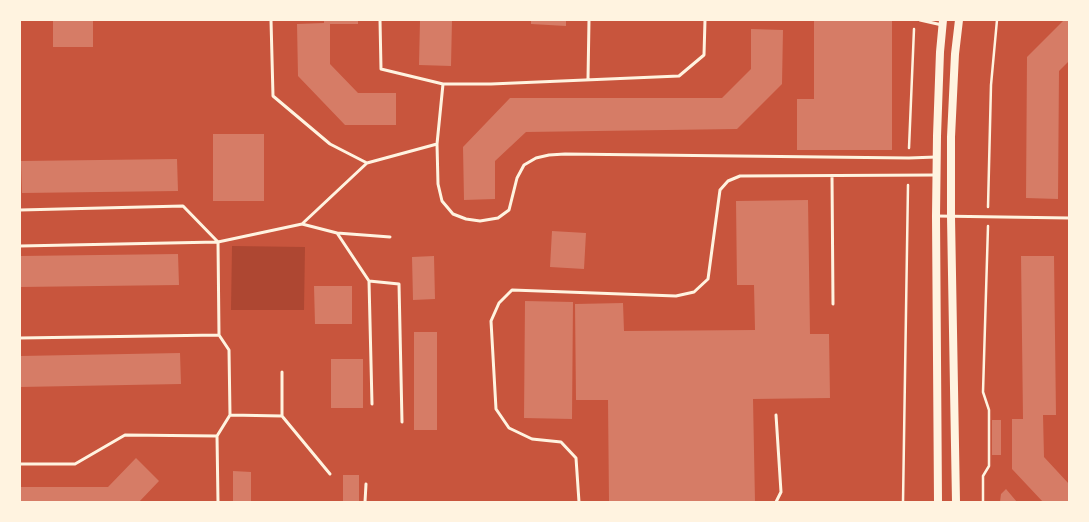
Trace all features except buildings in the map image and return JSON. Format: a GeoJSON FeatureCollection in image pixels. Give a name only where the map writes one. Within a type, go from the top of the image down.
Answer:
{"type":"FeatureCollection","features":[{"type":"Feature","properties":{"kind":"main road"},"geometry":{"type":"LineString","coordinates":[[956,502],[950,137],[955,54],[959,20]]}},
{"type":"Feature","properties":{"kind":"main road"},"geometry":{"type":"LineString","coordinates":[[938,502],[936,216],[939,80],[943,23]]}},
{"type":"Feature","properties":{"kind":"lane"},"geometry":{"type":"LineString","coordinates":[[271,20],[273,96],[330,144],[367,163]]}},
{"type":"Feature","properties":{"kind":"lane"},"geometry":{"type":"LineString","coordinates":[[380,20],[381,69],[443,84],[491,84],[678,76],[704,55],[705,20]]}},
{"type":"Feature","properties":{"kind":"lane"},"geometry":{"type":"LineString","coordinates":[[588,79],[589,20]]}},
{"type":"Feature","properties":{"kind":"lane"},"geometry":{"type":"LineString","coordinates":[[920,20],[943,23]]}},
{"type":"Feature","properties":{"kind":"lane"},"geometry":{"type":"LineString","coordinates":[[443,84],[437,144],[438,184],[442,202],[453,214],[466,219],[480,220],[498,218],[509,210],[517,178],[524,165],[536,158],[549,155],[937,157]]}},
{"type":"Feature","properties":{"kind":"lane"},"geometry":{"type":"LineString","coordinates":[[302,224],[367,163],[437,144]]}},
{"type":"Feature","properties":{"kind":"lane"},"geometry":{"type":"LineString","coordinates":[[579,502],[576,458],[561,442],[532,439],[509,428],[496,409],[491,321],[499,303],[512,290],[676,296],[694,292],[708,280],[720,190],[728,181],[740,176],[937,175]]}},
{"type":"Feature","properties":{"kind":"lane"},"geometry":{"type":"LineString","coordinates":[[832,176],[833,304]]}},
{"type":"Feature","properties":{"kind":"lane"},"geometry":{"type":"LineString","coordinates":[[20,210],[183,206],[218,242],[218,335],[229,350],[230,415],[217,436],[218,502]]}},
{"type":"Feature","properties":{"kind":"lane"},"geometry":{"type":"LineString","coordinates":[[936,216],[1069,218]]}},
{"type":"Feature","properties":{"kind":"lane"},"geometry":{"type":"LineString","coordinates":[[20,246],[218,242],[302,224],[337,234],[390,237]]}},
{"type":"Feature","properties":{"kind":"lane"},"geometry":{"type":"LineString","coordinates":[[337,234],[369,281],[372,404]]}},
{"type":"Feature","properties":{"kind":"lane"},"geometry":{"type":"LineString","coordinates":[[369,281],[399,284],[402,422]]}},
{"type":"Feature","properties":{"kind":"lane"},"geometry":{"type":"LineString","coordinates":[[20,338],[218,335]]}},
{"type":"Feature","properties":{"kind":"lane"},"geometry":{"type":"LineString","coordinates":[[282,372],[282,416],[330,474]]}},
{"type":"Feature","properties":{"kind":"lane"},"geometry":{"type":"LineString","coordinates":[[230,415],[282,416]]}},
{"type":"Feature","properties":{"kind":"lane"},"geometry":{"type":"LineString","coordinates":[[776,415],[781,492],[776,502]]}},
{"type":"Feature","properties":{"kind":"lane"},"geometry":{"type":"LineString","coordinates":[[20,464],[75,464],[125,435],[217,436]]}},
{"type":"Feature","properties":{"kind":"lane"},"geometry":{"type":"LineString","coordinates":[[365,502],[366,484]]}},
{"type":"Feature","properties":{"kind":"path"},"geometry":{"type":"LineString","coordinates":[[983,502],[983,476],[989,466],[989,410],[983,392],[991,85],[997,20]]}},
{"type":"Feature","properties":{"kind":"path"},"geometry":{"type":"LineString","coordinates":[[909,158],[914,28]]}},
{"type":"Feature","properties":{"kind":"path"},"geometry":{"type":"LineString","coordinates":[[903,502],[908,176]]}},
{"type":"Feature","properties":{"kind":"shaded area"},"geometry":{"type":"Polygon","coordinates":[[[232,246],[305,247],[304,310],[231,310],[232,246]]]}}]}
